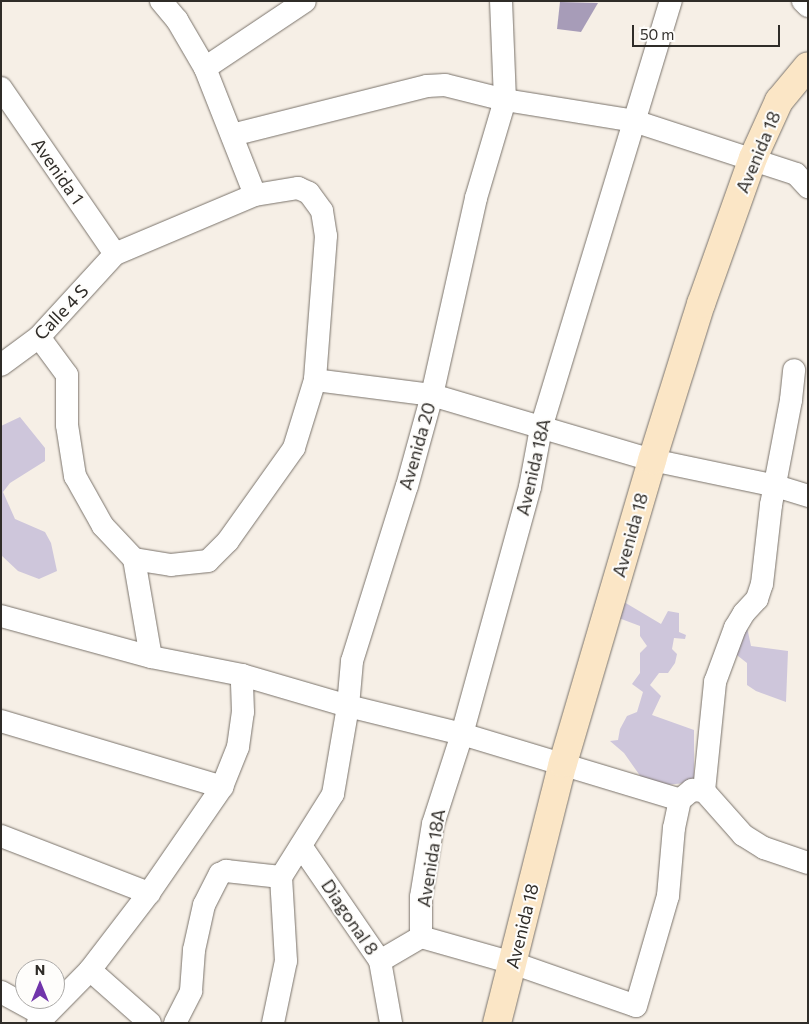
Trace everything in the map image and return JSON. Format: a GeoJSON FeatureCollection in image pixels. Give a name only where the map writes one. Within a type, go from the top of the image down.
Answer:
{"type":"FeatureCollection","features":[{"type":"Feature","properties":{"kind":"street"},"geometry":{"type":"LineString","coordinates":[[161,1],[177,20],[206,68],[255,195]]}},
{"type":"Feature","properties":{"kind":"street"},"geometry":{"type":"LineString","coordinates":[[206,68],[306,1]]}},
{"type":"Feature","properties":{"kind":"street","name":"Avenida 20"},"geometry":{"type":"LineString","coordinates":[[282,877],[333,794],[348,706],[352,661],[407,486],[432,395],[476,198],[505,100],[501,1]]}},
{"type":"Feature","properties":{"kind":"street","name":"Avenida 18A"},"geometry":{"type":"LineString","coordinates":[[421,937],[421,896],[433,824],[462,734],[530,487],[541,428],[671,1]]}},
{"type":"Feature","properties":{"kind":"street"},"geometry":{"type":"LineString","coordinates":[[803,1],[808,6]]}},
{"type":"Feature","properties":{"kind":"street","name":"Avenida 18"},"geometry":{"type":"LineString","coordinates":[[496,1023],[563,763],[652,460],[701,304],[753,158],[779,101],[808,66]]}},
{"type":"Feature","properties":{"kind":"street"},"geometry":{"type":"LineString","coordinates":[[232,135],[427,86],[444,85],[505,100],[634,121],[804,174]]}},
{"type":"Feature","properties":{"kind":"street","name":"Avenida 1"},"geometry":{"type":"LineString","coordinates":[[3,95],[115,254]]}},
{"type":"Feature","properties":{"kind":"street"},"geometry":{"type":"LineString","coordinates":[[115,254],[255,195],[298,188],[309,193],[322,211],[326,236],[315,380],[294,448],[228,541],[208,561],[170,564],[134,559]]}},
{"type":"Feature","properties":{"kind":"street","name":"Calle 4 S"},"geometry":{"type":"LineString","coordinates":[[1,365],[39,337],[115,254]]}},
{"type":"Feature","properties":{"kind":"street"},"geometry":{"type":"LineString","coordinates":[[39,337],[67,375],[67,426],[75,476],[103,526],[134,559],[151,657]]}},
{"type":"Feature","properties":{"kind":"street"},"geometry":{"type":"LineString","coordinates":[[794,370],[762,584],[757,599],[744,613],[735,628],[715,682],[704,790],[743,835],[764,848],[808,863]]}},
{"type":"Feature","properties":{"kind":"street"},"geometry":{"type":"LineString","coordinates":[[315,380],[432,395],[652,460],[776,486],[808,496]]}},
{"type":"Feature","properties":{"kind":"street"},"geometry":{"type":"LineString","coordinates":[[1,616],[151,657],[242,675],[348,706],[462,734],[563,763],[680,800]]}},
{"type":"Feature","properties":{"kind":"street"},"geometry":{"type":"LineString","coordinates":[[1,992],[40,1019],[90,970],[149,893],[222,787],[238,747],[243,712],[242,675]]}},
{"type":"Feature","properties":{"kind":"street"},"geometry":{"type":"LineString","coordinates":[[1,721],[222,787]]}},
{"type":"Feature","properties":{"kind":"street"},"geometry":{"type":"LineString","coordinates":[[380,961],[421,937],[513,963],[636,1006],[668,896],[674,828],[680,800],[692,790],[704,790]]}},
{"type":"Feature","properties":{"kind":"street"},"geometry":{"type":"LineString","coordinates":[[1,836],[149,893]]}},
{"type":"Feature","properties":{"kind":"street","name":"Diagonal 8"},"geometry":{"type":"LineString","coordinates":[[301,846],[380,961],[391,1023]]}},
{"type":"Feature","properties":{"kind":"street"},"geometry":{"type":"LineString","coordinates":[[175,1023],[191,991],[194,950],[204,905],[220,874],[226,871],[282,877],[286,961],[273,1023]]}},
{"type":"Feature","properties":{"kind":"street"},"geometry":{"type":"LineString","coordinates":[[90,970],[150,1023]]}},
{"type":"Feature","properties":{"kind":"shaded area"},"geometry":{"type":"Polygon","coordinates":[[[560,2],[598,3],[581,32],[557,29],[560,2]]]}},
{"type":"Feature","properties":{"kind":"shaded area"},"geometry":{"type":"Polygon","coordinates":[[[20,417],[45,448],[45,461],[10,483],[3,492],[15,519],[45,532],[51,543],[57,571],[39,579],[18,571],[1,555],[1,426],[20,417]]]}},
{"type":"Feature","properties":{"kind":"shaded area"},"geometry":{"type":"Polygon","coordinates":[[[624,602],[661,624],[668,611],[679,613],[679,632],[686,635],[685,639],[674,638],[672,649],[677,654],[675,663],[668,673],[659,673],[650,685],[661,696],[652,715],[694,730],[694,782],[648,787],[624,753],[610,741],[618,740],[620,729],[627,716],[637,712],[643,692],[632,684],[640,673],[640,653],[647,646],[640,636],[640,626],[616,617],[624,602]]]}},
{"type":"Feature","properties":{"kind":"shaded area"},"geometry":{"type":"Polygon","coordinates":[[[747,627],[751,646],[788,651],[786,702],[756,691],[747,685],[747,663],[733,652],[747,627]]]}}]}
